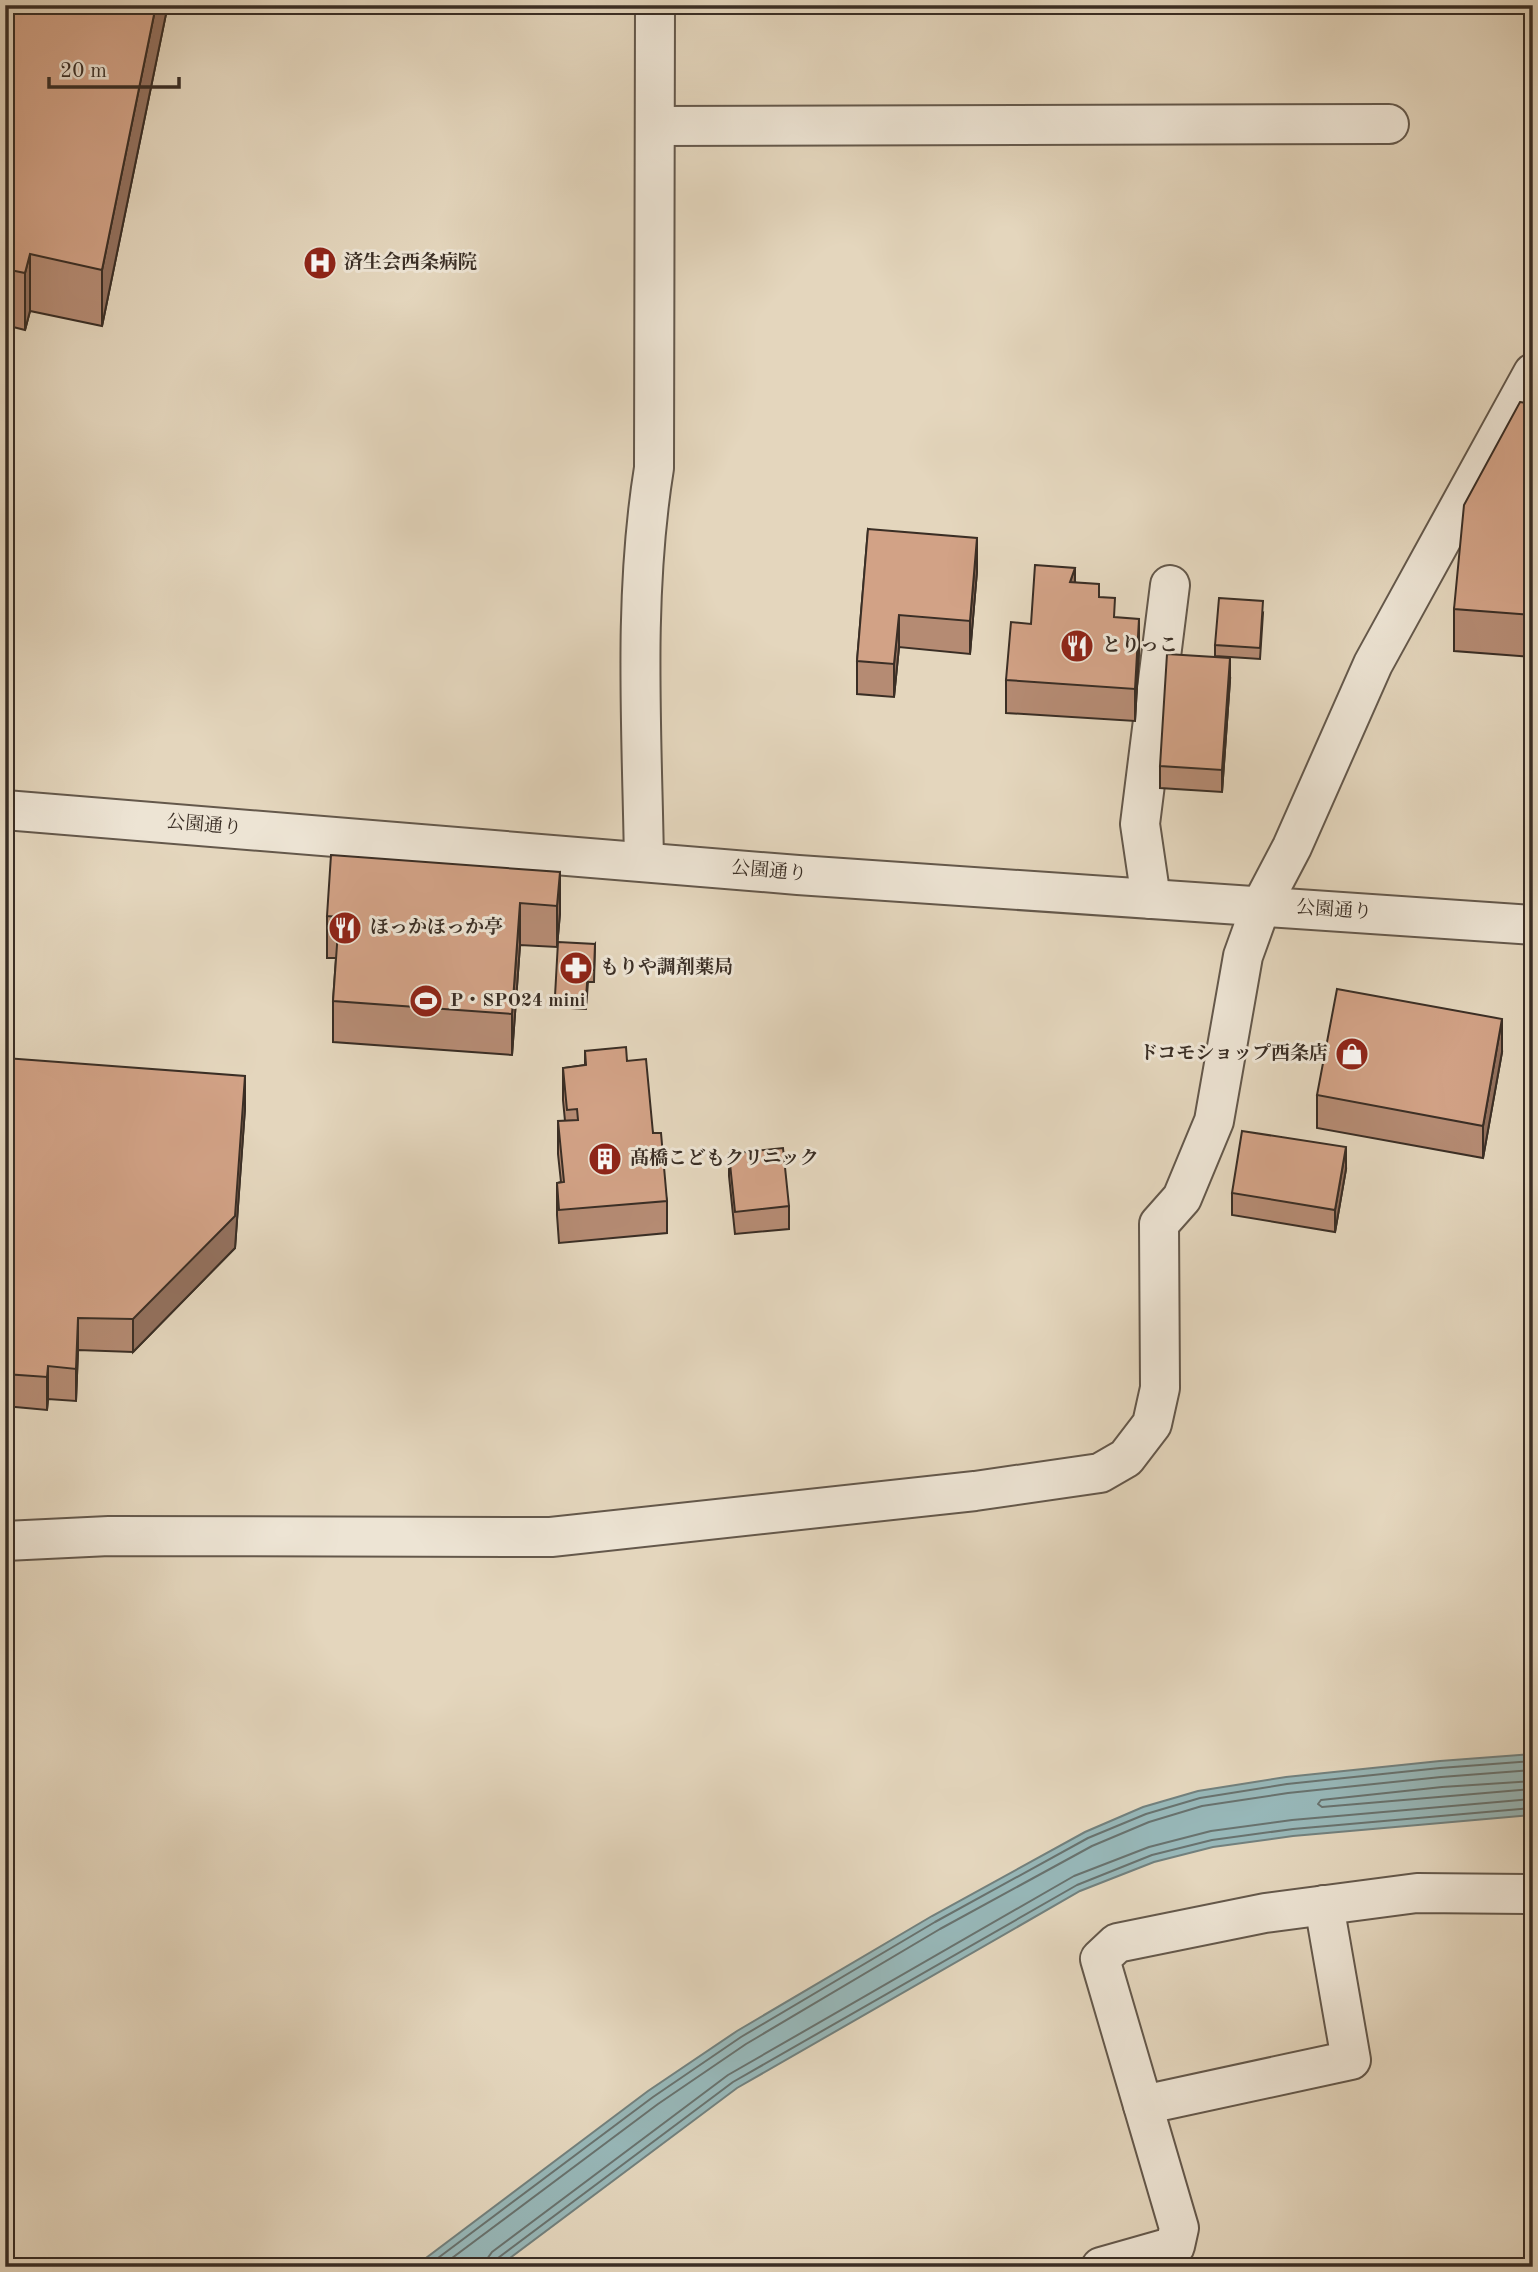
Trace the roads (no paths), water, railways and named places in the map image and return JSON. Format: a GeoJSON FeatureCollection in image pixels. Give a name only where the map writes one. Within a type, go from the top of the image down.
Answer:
{"type":"FeatureCollection","features":[{"type":"Feature","properties":{"kind":"street"},"geometry":{"type":"LineString","coordinates":[[643,862],[641,639],[645,521],[654,468],[655,5]]}},
{"type":"Feature","properties":{"kind":"street"},"geometry":{"type":"LineString","coordinates":[[655,126],[1389,124]]}},
{"type":"Feature","properties":{"kind":"street"},"geometry":{"type":"LineString","coordinates":[[5,1541],[110,1536],[551,1537],[975,1491],[1100,1473],[1126,1458],[1152,1424],[1160,1388],[1159,1224],[1182,1198],[1214,1121],[1243,956],[1261,906],[1292,847],[1373,664],[1533,373]]}},
{"type":"Feature","properties":{"kind":"street"},"geometry":{"type":"LineString","coordinates":[[1151,899],[1140,824],[1170,585]]}},
{"type":"Feature","properties":{"kind":"street","name":"公園通り"},"geometry":{"type":"LineString","coordinates":[[5,810],[643,862],[1533,925]]}},
{"type":"Feature","properties":{"kind":"street"},"geometry":{"type":"LineString","coordinates":[[1192,2267],[1100,1959],[1116,1943],[1265,1913],[1418,1893],[1533,1894]]}},
{"type":"Feature","properties":{"kind":"street"},"geometry":{"type":"LineString","coordinates":[[1143,2105],[1351,2060],[1324,1905]]}},
{"type":"Feature","properties":{"kind":"street"},"geometry":{"type":"LineString","coordinates":[[1101,2267],[1175,2246],[1179,2228]]}},
{"type":"Feature","properties":{"kind":"water"},"geometry":{"type":"Polygon","coordinates":[[[1533,1754],[1533,1815],[1293,1836],[1213,1847],[1154,1862],[1080,1891],[737,2088],[498,2267],[414,2267],[648,2091],[737,2031],[932,1916],[1085,1832],[1143,1807],[1198,1791],[1286,1777],[1533,1754]]]}},
{"type":"Feature","properties":{"kind":"place","name":"済生会西条病院"},"geometry":{"type":"Point","coordinates":[320,263]}},
{"type":"Feature","properties":{"kind":"place","name":"とりっこ"},"geometry":{"type":"Point","coordinates":[1077,646]}},
{"type":"Feature","properties":{"kind":"place","name":"ほっかほっか亭"},"geometry":{"type":"Point","coordinates":[345,928]}},
{"type":"Feature","properties":{"kind":"place","name":"もりや調剤薬局"},"geometry":{"type":"Point","coordinates":[576,968]}},
{"type":"Feature","properties":{"kind":"place","name":"P・SPO24 mini"},"geometry":{"type":"Point","coordinates":[426,1001]}},
{"type":"Feature","properties":{"kind":"place","name":"ドコモショップ西条店"},"geometry":{"type":"Point","coordinates":[1352,1054]}},
{"type":"Feature","properties":{"kind":"place","name":"髙橋こどもクリニック"},"geometry":{"type":"Point","coordinates":[605,1159]}}]}
